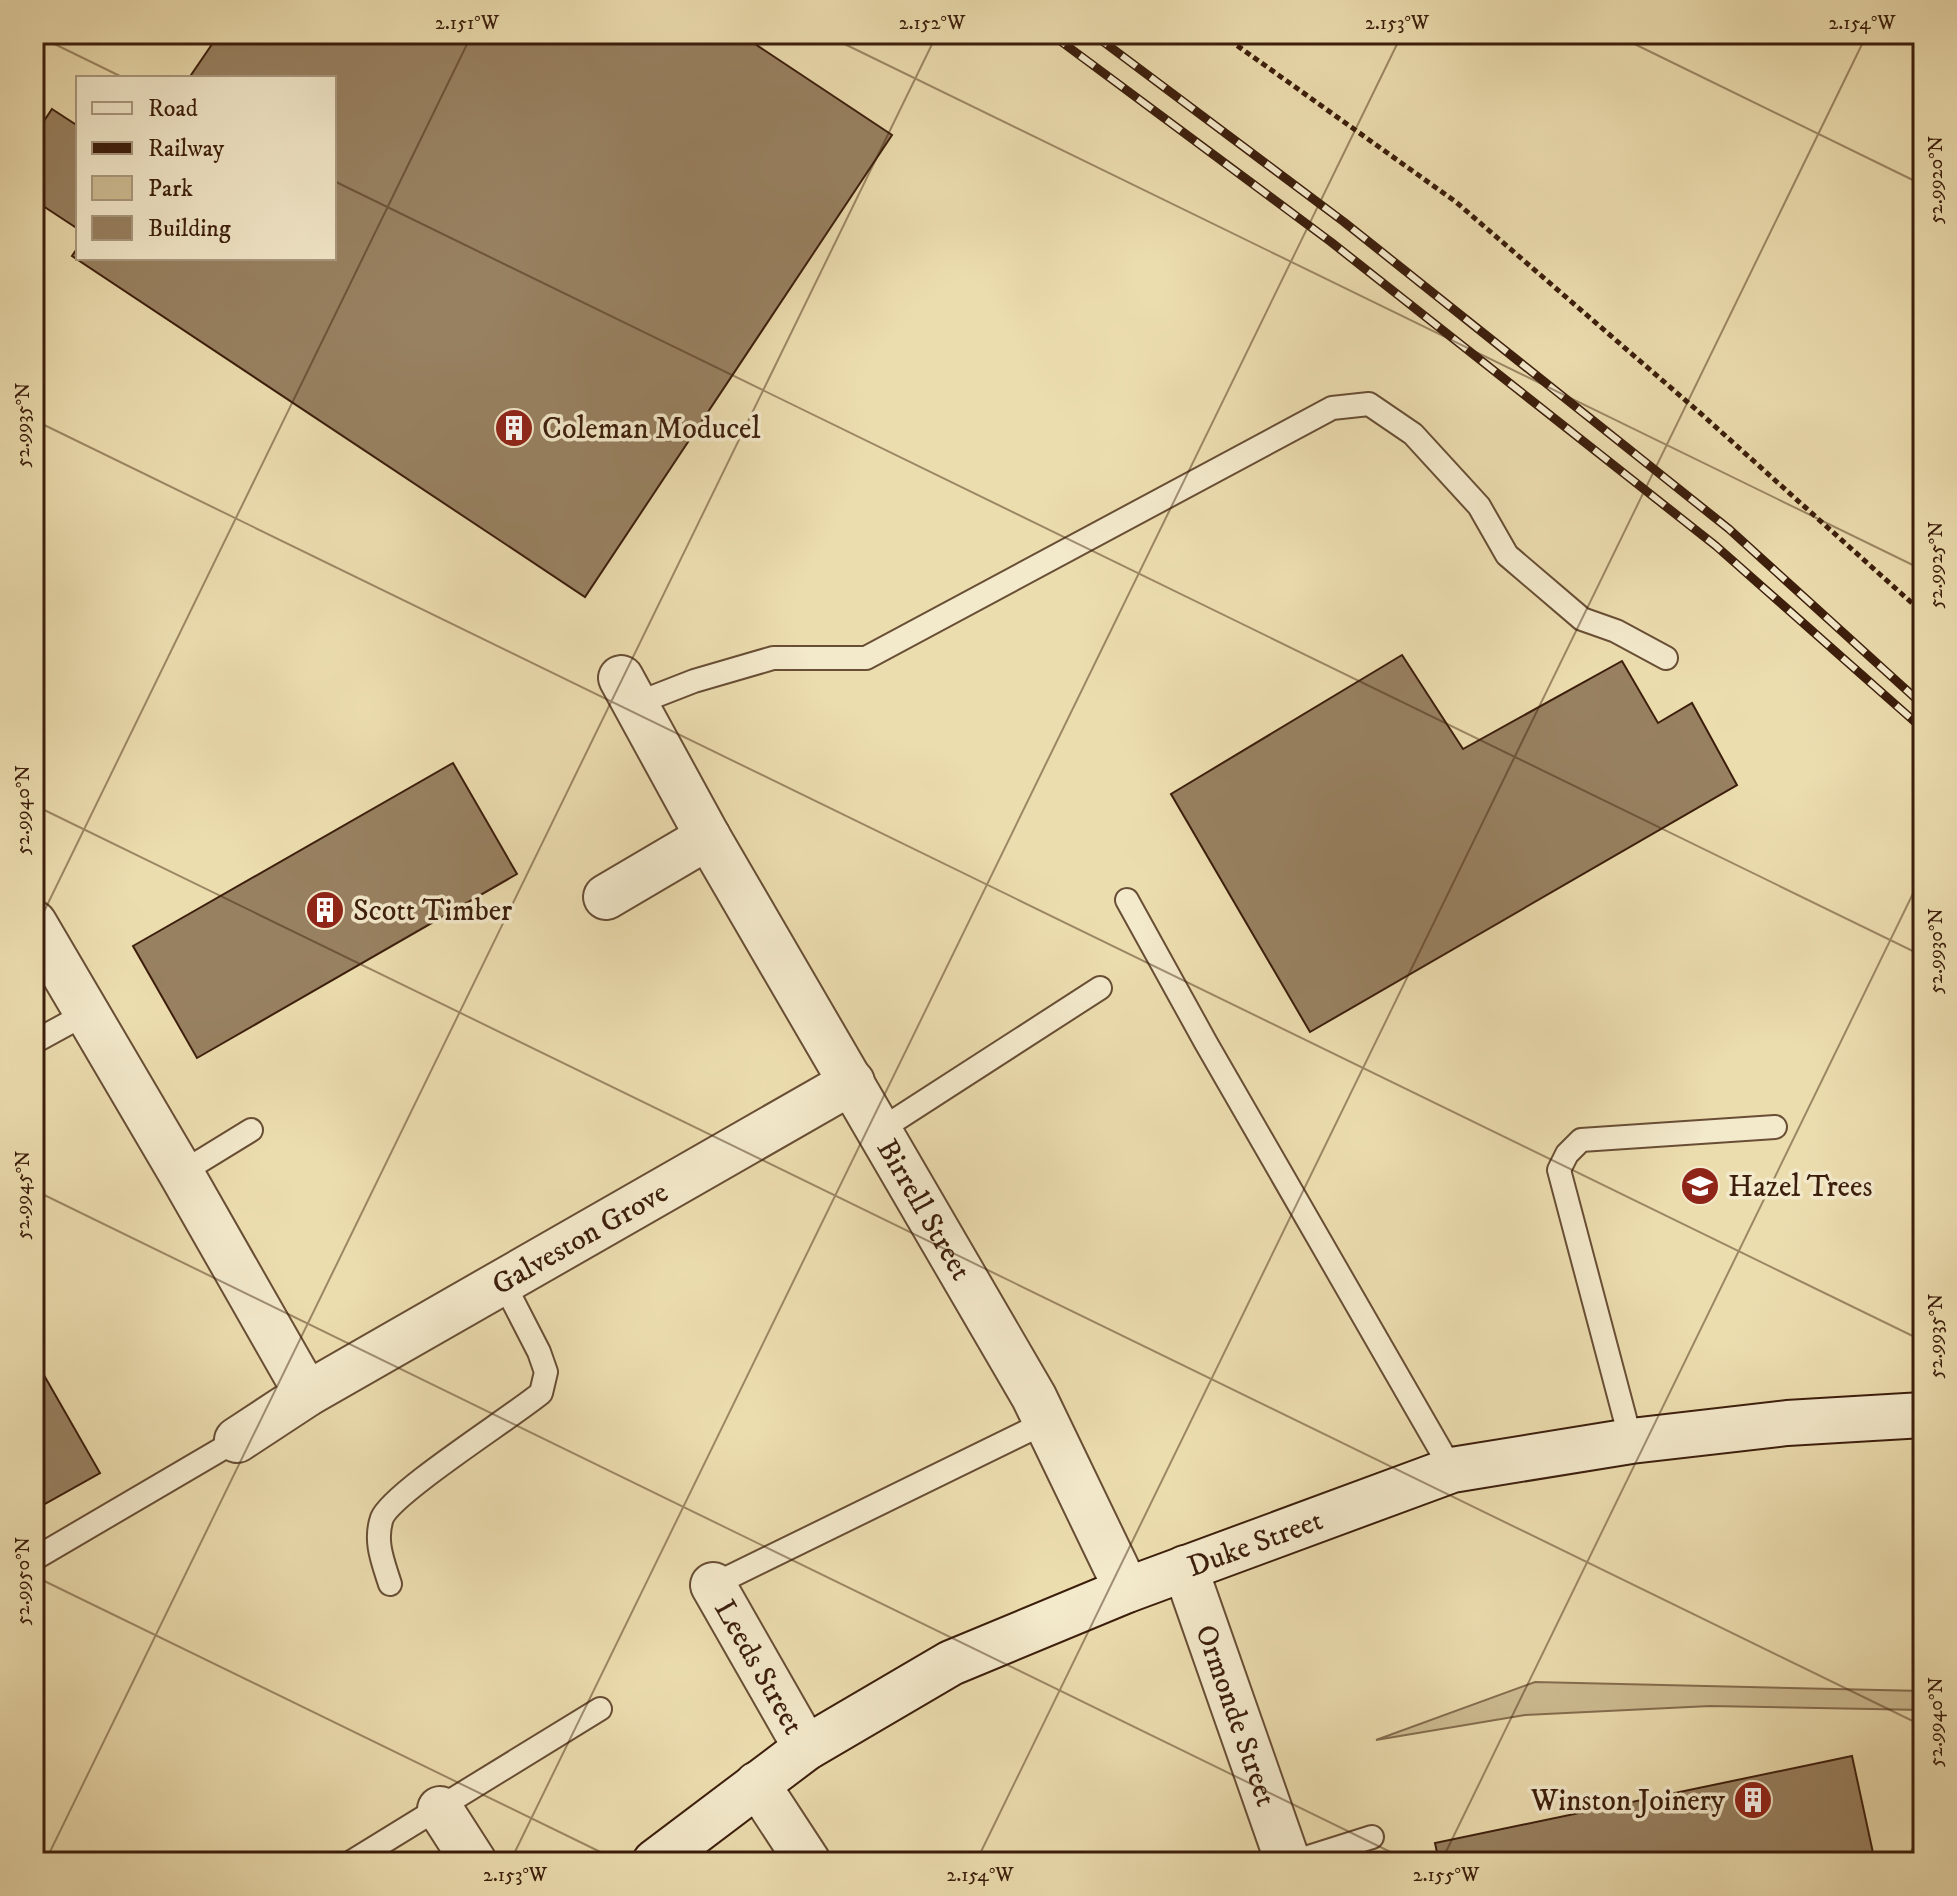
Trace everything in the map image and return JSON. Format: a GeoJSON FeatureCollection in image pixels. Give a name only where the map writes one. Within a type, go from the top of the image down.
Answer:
{"type":"FeatureCollection","features":[{"type":"Feature","properties":{"kind":"street","name":"Birrell Street"},"geometry":{"type":"LineString","coordinates":[[628,691],[708,837],[1034,1397],[1127,1590]]}},
{"type":"Feature","properties":{"kind":"street"},"geometry":{"type":"LineString","coordinates":[[606,897],[708,837]]}},
{"type":"Feature","properties":{"kind":"street"},"geometry":{"type":"LineString","coordinates":[[34,923],[307,1394]]}},
{"type":"Feature","properties":{"kind":"street","name":"Galveston Grove"},"geometry":{"type":"LineString","coordinates":[[237,1440],[307,1394],[852,1082]]}},
{"type":"Feature","properties":{"kind":"street","name":"Duke Street"},"geometry":{"type":"LineString","coordinates":[[655,1862],[806,1748],[951,1663],[1127,1590],[1452,1470],[1631,1441],[1787,1423],[1923,1415]]}},
{"type":"Feature","properties":{"kind":"street","name":"Ormonde Street"},"geometry":{"type":"LineString","coordinates":[[1185,1568],[1291,1862]]}},
{"type":"Feature","properties":{"kind":"street","name":"Leeds Street"},"geometry":{"type":"LineString","coordinates":[[713,1585],[806,1748]]}},
{"type":"Feature","properties":{"kind":"street"},"geometry":{"type":"LineString","coordinates":[[757,1784],[808,1862]]}},
{"type":"Feature","properties":{"kind":"street"},"geometry":{"type":"LineString","coordinates":[[440,1809],[474,1862]]}},
{"type":"Feature","properties":{"kind":"lane"},"geometry":{"type":"LineString","coordinates":[[628,691],[694,681],[773,658],[866,658],[1332,408],[1369,404],[1413,434],[1479,506],[1507,555],[1518,565],[1582,619],[1616,631],[1666,658]]}},
{"type":"Feature","properties":{"kind":"lane"},"geometry":{"type":"LineString","coordinates":[[1127,900],[1452,1470]]}},
{"type":"Feature","properties":{"kind":"lane"},"geometry":{"type":"LineString","coordinates":[[880,1130],[1100,988]]}},
{"type":"Feature","properties":{"kind":"lane"},"geometry":{"type":"LineString","coordinates":[[34,1042],[87,1013]]}},
{"type":"Feature","properties":{"kind":"lane"},"geometry":{"type":"LineString","coordinates":[[1631,1441],[1559,1170],[1567,1154],[1581,1140],[1775,1127]]}},
{"type":"Feature","properties":{"kind":"lane"},"geometry":{"type":"LineString","coordinates":[[181,1173],[251,1130]]}},
{"type":"Feature","properties":{"kind":"lane"},"geometry":{"type":"LineString","coordinates":[[390,1584],[377,1545],[383,1516],[402,1495],[541,1393],[546,1372],[503,1282]]}},
{"type":"Feature","properties":{"kind":"lane"},"geometry":{"type":"LineString","coordinates":[[713,1585],[1046,1422]]}},
{"type":"Feature","properties":{"kind":"lane"},"geometry":{"type":"LineString","coordinates":[[34,1559],[237,1440]]}},
{"type":"Feature","properties":{"kind":"lane"},"geometry":{"type":"LineString","coordinates":[[351,1862],[600,1709]]}},
{"type":"Feature","properties":{"kind":"lane"},"geometry":{"type":"LineString","coordinates":[[1291,1862],[1372,1837]]}},
{"type":"Feature","properties":{"kind":"path"},"geometry":{"type":"LineString","coordinates":[[1221,34],[1456,202],[1687,402],[1923,613]]}},
{"type":"Feature","properties":{"kind":"green space"},"geometry":{"type":"Polygon","coordinates":[[[1535,1682],[1923,1691],[1923,1710],[1710,1706],[1525,1715],[1376,1740],[1535,1682]]]}},
{"type":"Feature","properties":{"kind":"building","name":"Coleman Moducel"},"geometry":{"type":"Polygon","coordinates":[[[219,34],[740,34],[892,135],[585,597],[78,260],[336,260],[336,76],[190,76],[219,34]]]}},
{"type":"Feature","properties":{"kind":"building"},"geometry":{"type":"Polygon","coordinates":[[[52,109],[76,125],[76,228],[34,200],[34,136],[52,109]]]}},
{"type":"Feature","properties":{"kind":"building"},"geometry":{"type":"Polygon","coordinates":[[[1402,655],[1463,749],[1622,661],[1658,723],[1692,703],[1737,785],[1310,1032],[1171,794],[1402,655]]]}},
{"type":"Feature","properties":{"kind":"building","name":"Scott Timber"},"geometry":{"type":"Polygon","coordinates":[[[453,763],[517,874],[197,1058],[133,946],[453,763]]]}},
{"type":"Feature","properties":{"kind":"building"},"geometry":{"type":"Polygon","coordinates":[[[41,1370],[100,1473],[34,1510],[34,1374],[41,1370]]]}},
{"type":"Feature","properties":{"kind":"building","name":"Winston Joinery"},"geometry":{"type":"Polygon","coordinates":[[[1852,1756],[1875,1862],[1439,1862],[1435,1843],[1852,1756]]]}},
{"type":"Feature","properties":{"kind":"railway"},"geometry":{"type":"LineString","coordinates":[[1051,34],[1331,242],[1716,546],[1923,729]]}},
{"type":"Feature","properties":{"kind":"railway"},"geometry":{"type":"LineString","coordinates":[[1093,34],[1344,222],[1729,529],[1923,705]]}},
{"type":"Feature","properties":{"kind":"place","name":"Coleman Moducel"},"geometry":{"type":"Point","coordinates":[514,428]}},
{"type":"Feature","properties":{"kind":"place","name":"Scott Timber"},"geometry":{"type":"Point","coordinates":[325,910]}},
{"type":"Feature","properties":{"kind":"place","name":"Hazel Trees"},"geometry":{"type":"Point","coordinates":[1700,1186]}},
{"type":"Feature","properties":{"kind":"place","name":"Winston Joinery"},"geometry":{"type":"Point","coordinates":[1753,1800]}}]}
